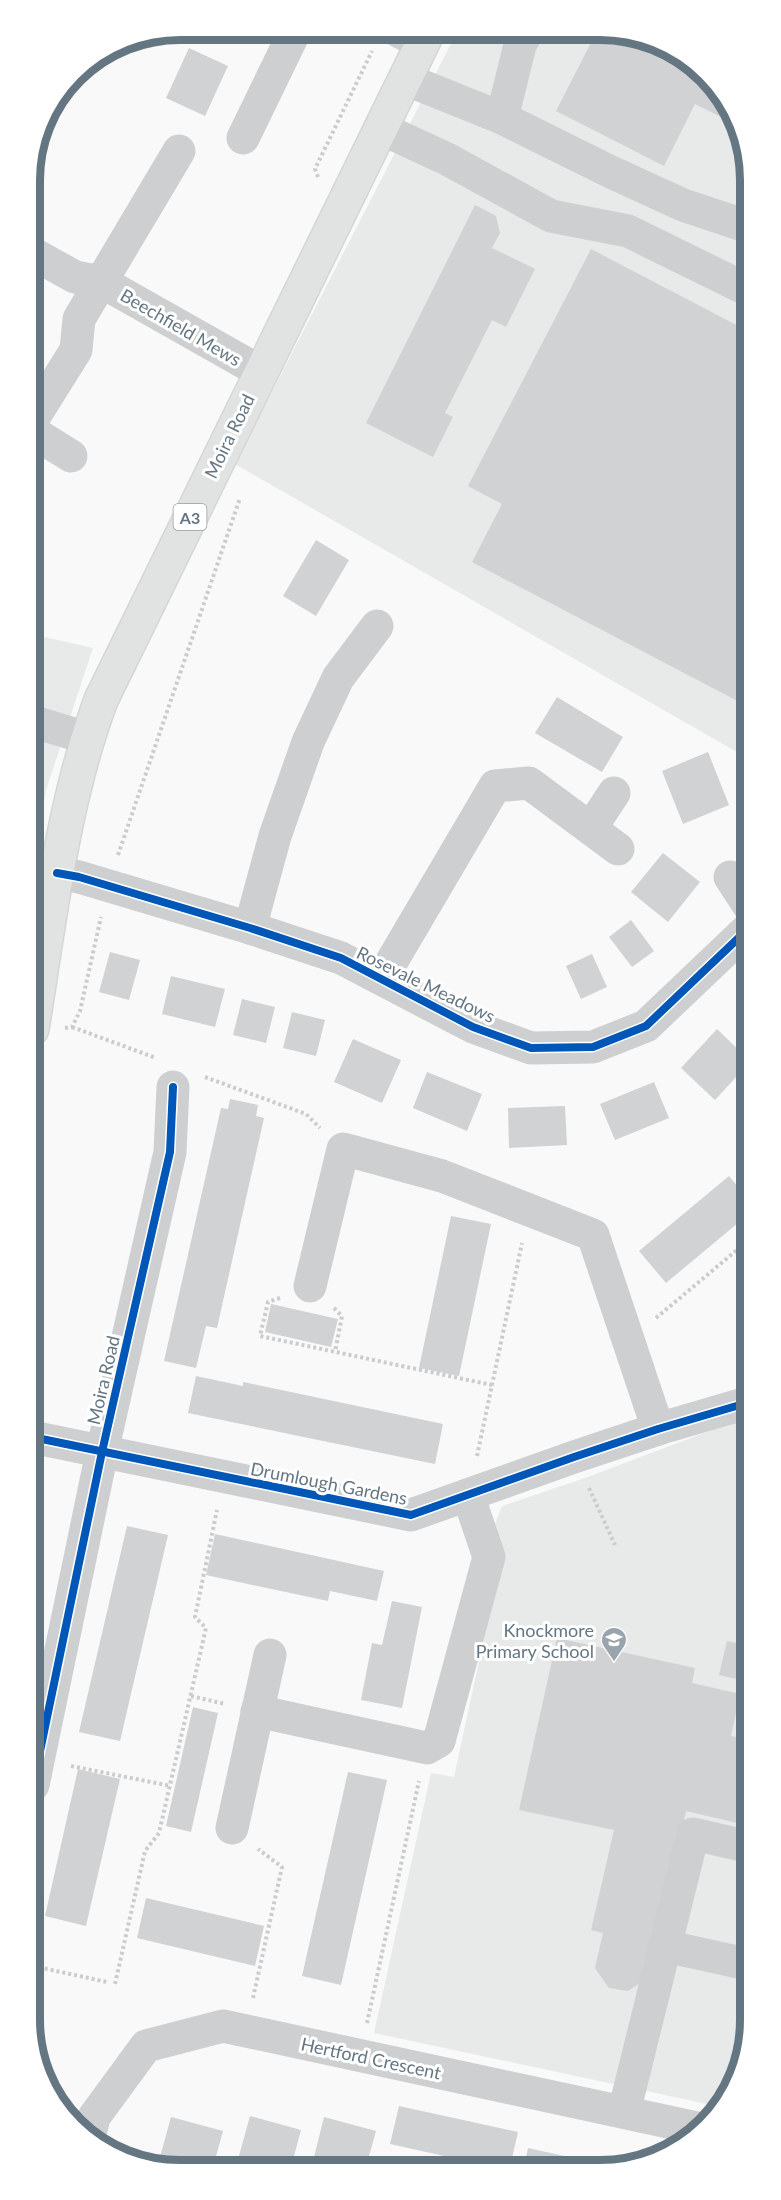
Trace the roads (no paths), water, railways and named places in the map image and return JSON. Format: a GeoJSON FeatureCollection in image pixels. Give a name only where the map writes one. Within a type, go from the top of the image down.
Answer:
{"type":"FeatureCollection","features":[{"type":"Feature","properties":{"kind":"highway","name":"Moira Road"},"geometry":{"type":"LineString","coordinates":[[47,1029],[41,914],[57,873],[87,738],[101,700],[405,79],[415,40]]}},
{"type":"Feature","properties":{"kind":"street"},"geometry":{"type":"LineString","coordinates":[[502,118],[522,40]]}},
{"type":"Feature","properties":{"kind":"street"},"geometry":{"type":"LineString","coordinates":[[243,138],[290,41]]}},
{"type":"Feature","properties":{"kind":"street"},"geometry":{"type":"LineString","coordinates":[[405,79],[502,118],[673,200],[740,224]]}},
{"type":"Feature","properties":{"kind":"street"},"geometry":{"type":"LineString","coordinates":[[380,128],[447,159],[551,216],[628,231],[740,287]]}},
{"type":"Feature","properties":{"kind":"street","name":"Beechfield Mews"},"geometry":{"type":"LineString","coordinates":[[41,406],[76,350],[79,319],[179,151]]}},
{"type":"Feature","properties":{"kind":"street","name":"Beechfield Mews"},"geometry":{"type":"LineString","coordinates":[[41,258],[75,277],[102,282],[261,372]]}},
{"type":"Feature","properties":{"kind":"street"},"geometry":{"type":"LineString","coordinates":[[41,437],[71,456]]}},
{"type":"Feature","properties":{"kind":"street"},"geometry":{"type":"LineString","coordinates":[[250,928],[275,836],[308,742],[338,678],[377,626]]}},
{"type":"Feature","properties":{"kind":"street"},"geometry":{"type":"LineString","coordinates":[[41,724],[87,738]]}},
{"type":"Feature","properties":{"kind":"street","name":"Rosevale Meadows"},"geometry":{"type":"LineString","coordinates":[[382,978],[495,786],[529,783],[618,849]]}},
{"type":"Feature","properties":{"kind":"street"},"geometry":{"type":"LineString","coordinates":[[591,828],[614,793]]}},
{"type":"Feature","properties":{"kind":"street","name":"Rosevale Meadows"},"geometry":{"type":"LineString","coordinates":[[57,873],[108,885],[340,958],[473,1027],[531,1048],[593,1047],[646,1026],[740,937]]}},
{"type":"Feature","properties":{"kind":"street"},"geometry":{"type":"LineString","coordinates":[[730,877],[740,892]]}},
{"type":"Feature","properties":{"kind":"street","name":"Moira Road"},"geometry":{"type":"LineString","coordinates":[[40,1752],[102,1452],[170,1152],[179,1074]]}},
{"type":"Feature","properties":{"kind":"street"},"geometry":{"type":"LineString","coordinates":[[310,1286],[343,1149],[442,1176],[593,1235],[658,1429]]}},
{"type":"Feature","properties":{"kind":"street","name":"Drumlough Gardens"},"geometry":{"type":"LineString","coordinates":[[40,1439],[411,1515],[574,1457],[740,1405]]}},
{"type":"Feature","properties":{"kind":"street"},"geometry":{"type":"LineString","coordinates":[[257,1711],[427,1748],[439,1741],[489,1557],[468,1495]]}},
{"type":"Feature","properties":{"kind":"street"},"geometry":{"type":"LineString","coordinates":[[232,1828],[270,1655]]}},
{"type":"Feature","properties":{"kind":"street"},"geometry":{"type":"LineString","coordinates":[[624,2112],[693,1834],[740,1845]]}},
{"type":"Feature","properties":{"kind":"street"},"geometry":{"type":"LineString","coordinates":[[665,1946],[740,1963]]}},
{"type":"Feature","properties":{"kind":"street","name":"Hertford Crescent"},"geometry":{"type":"LineString","coordinates":[[92,2128],[94,2117],[146,2046],[223,2026],[691,2127]]}},
{"type":"Feature","properties":{"kind":"place","name":"Knockmore Primary School"},"geometry":{"type":"Point","coordinates":[614,1663]}}]}
